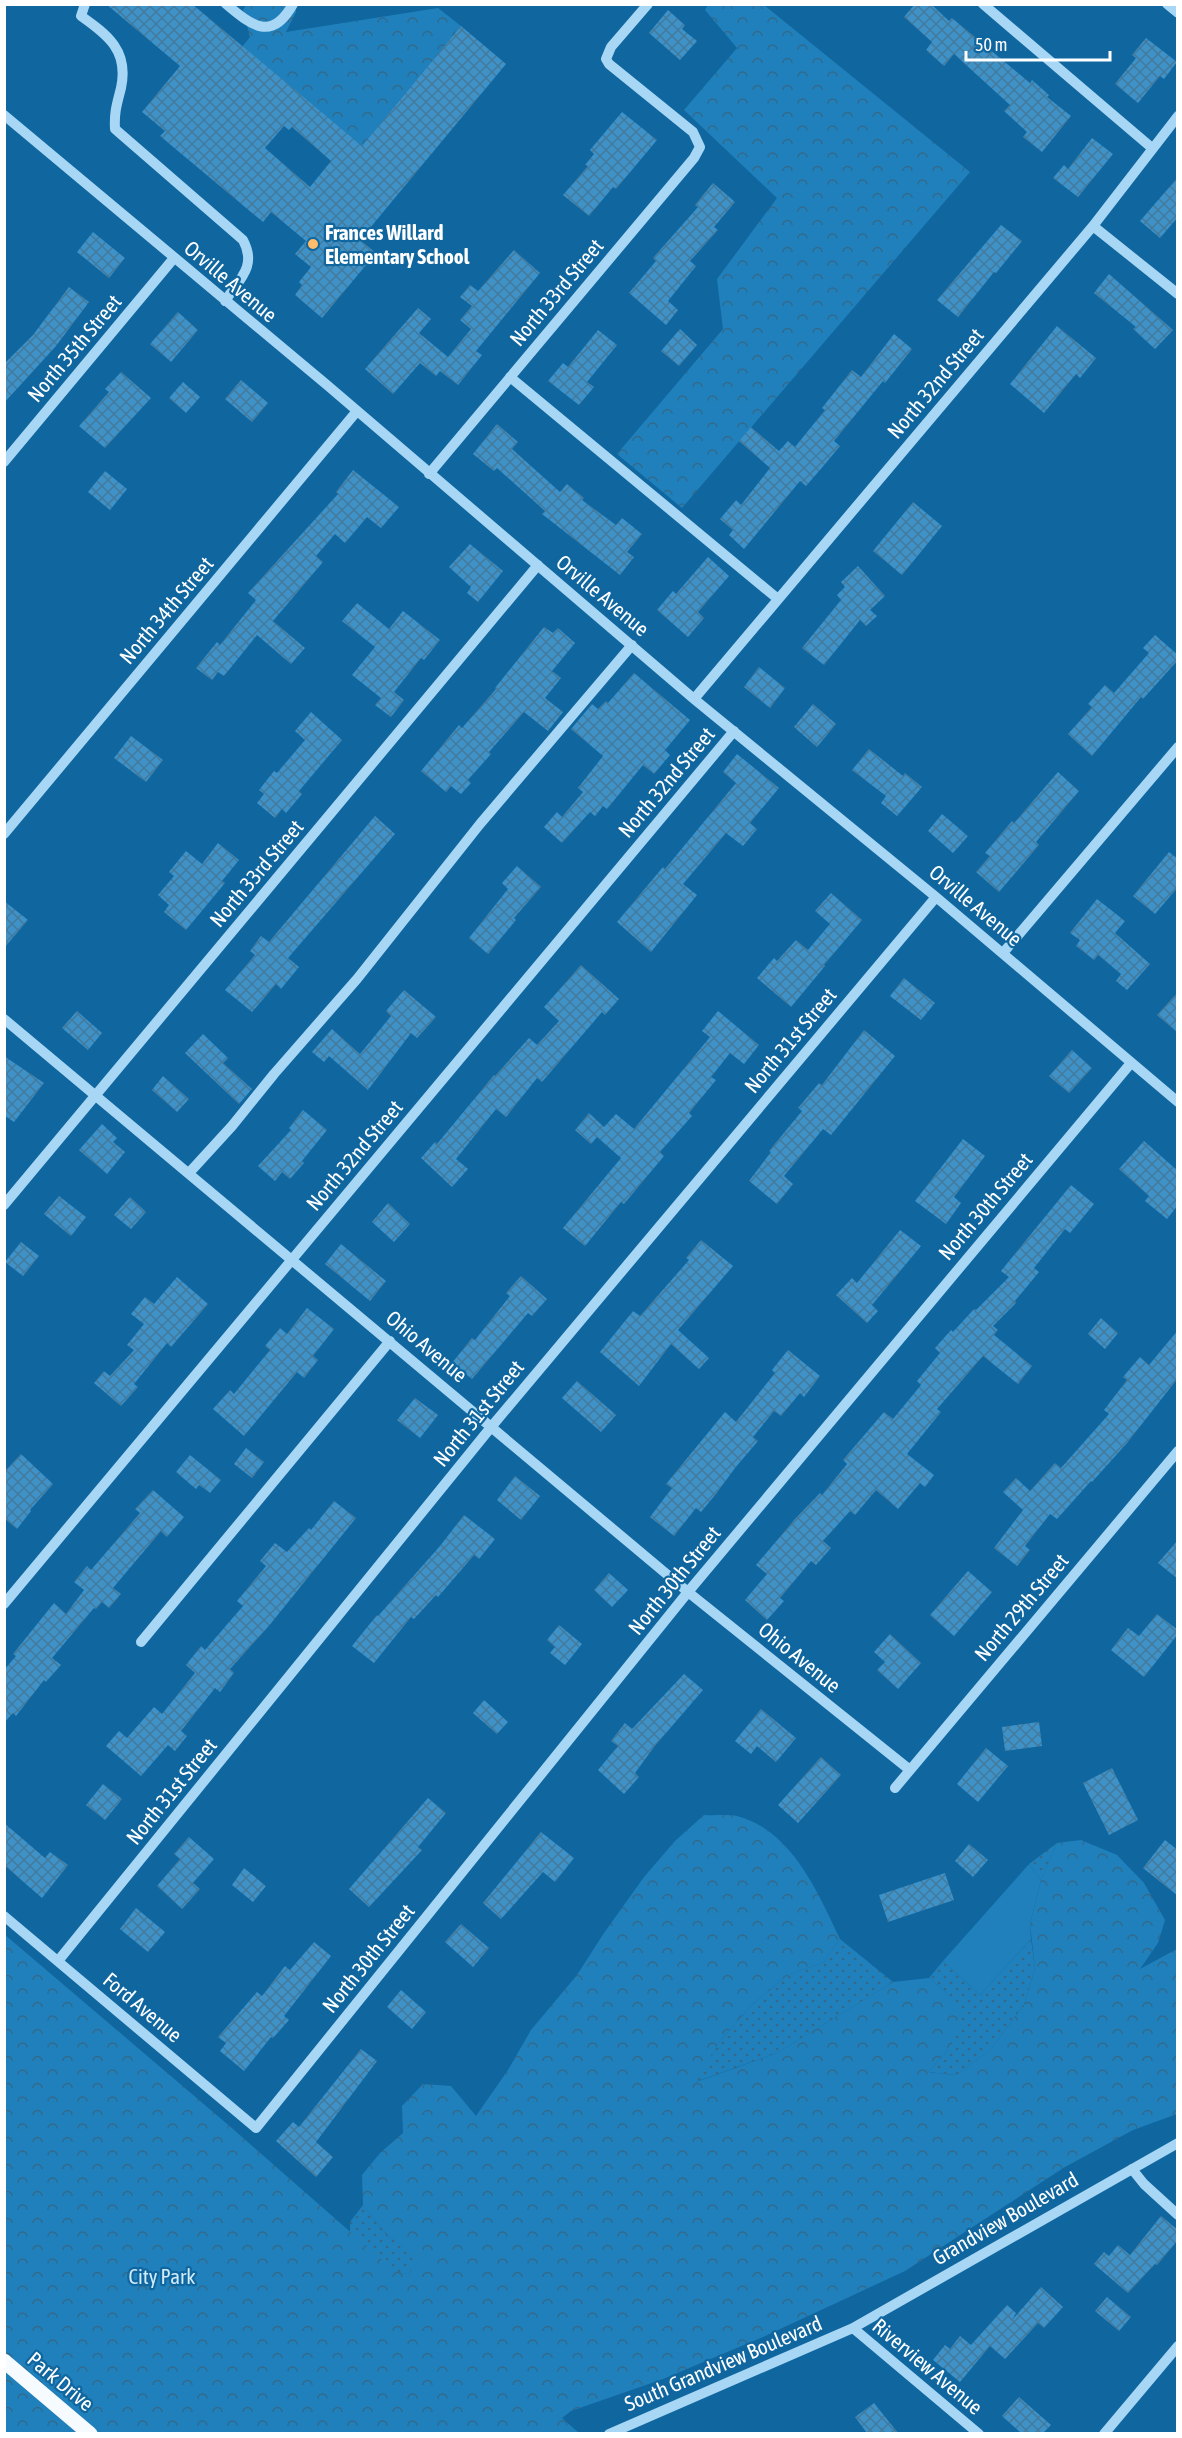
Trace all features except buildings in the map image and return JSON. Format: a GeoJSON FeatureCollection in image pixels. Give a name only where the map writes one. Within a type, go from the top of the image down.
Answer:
{"type":"FeatureCollection","features":[{"type":"Feature","properties":{"kind":"main road","name":"Park Drive"},"geometry":{"type":"LineString","coordinates":[[4,2361],[90,2433]]}},
{"type":"Feature","properties":{"kind":"street"},"geometry":{"type":"LineString","coordinates":[[85,4],[81,16],[115,44],[123,66],[121,87],[114,111],[115,129],[243,240],[249,251],[250,263],[225,301]]}},
{"type":"Feature","properties":{"kind":"street"},"geometry":{"type":"LineString","coordinates":[[226,4],[248,22],[266,28],[280,23],[293,4]]}},
{"type":"Feature","properties":{"kind":"street","name":"North 33rd Street"},"geometry":{"type":"LineString","coordinates":[[429,474],[700,147],[693,132],[609,64],[606,59],[611,47],[648,4]]}},
{"type":"Feature","properties":{"kind":"street"},"geometry":{"type":"LineString","coordinates":[[983,4],[1152,148]]}},
{"type":"Feature","properties":{"kind":"street"},"geometry":{"type":"LineString","coordinates":[[1167,4],[1178,13]]}},
{"type":"Feature","properties":{"kind":"street","name":"North 32nd Street"},"geometry":{"type":"LineString","coordinates":[[694,699],[1093,226],[1178,116]]}},
{"type":"Feature","properties":{"kind":"street","name":"Orville Avenue"},"geometry":{"type":"LineString","coordinates":[[6,119],[357,411],[694,699],[936,897],[1178,1102]]}},
{"type":"Feature","properties":{"kind":"street"},"geometry":{"type":"LineString","coordinates":[[1093,226],[1178,294]]}},
{"type":"Feature","properties":{"kind":"street","name":"North 35th Street"},"geometry":{"type":"LineString","coordinates":[[4,462],[174,258]]}},
{"type":"Feature","properties":{"kind":"street"},"geometry":{"type":"LineString","coordinates":[[510,377],[778,599]]}},
{"type":"Feature","properties":{"kind":"street","name":"North 34th Street"},"geometry":{"type":"LineString","coordinates":[[4,834],[357,411]]}},
{"type":"Feature","properties":{"kind":"street","name":"North 33rd Street"},"geometry":{"type":"LineString","coordinates":[[4,1205],[537,565]]}},
{"type":"Feature","properties":{"kind":"street"},"geometry":{"type":"LineString","coordinates":[[189,1173],[357,980],[472,833],[632,645]]}},
{"type":"Feature","properties":{"kind":"street","name":"North 32nd Street"},"geometry":{"type":"LineString","coordinates":[[4,1604],[734,731]]}},
{"type":"Feature","properties":{"kind":"street"},"geometry":{"type":"LineString","coordinates":[[1003,953],[1178,747]]}},
{"type":"Feature","properties":{"kind":"street","name":"North 31st Street"},"geometry":{"type":"LineString","coordinates":[[58,1961],[492,1426],[936,897]]}},
{"type":"Feature","properties":{"kind":"street","name":"Ohio Avenue"},"geometry":{"type":"LineString","coordinates":[[4,1019],[688,1592],[910,1770]]}},
{"type":"Feature","properties":{"kind":"street","name":"North 30th Street"},"geometry":{"type":"LineString","coordinates":[[256,2128],[688,1592],[1131,1063]]}},
{"type":"Feature","properties":{"kind":"street"},"geometry":{"type":"LineString","coordinates":[[141,1642],[390,1341]]}},
{"type":"Feature","properties":{"kind":"street","name":"North 29th Street"},"geometry":{"type":"LineString","coordinates":[[895,1788],[1178,1451]]}},
{"type":"Feature","properties":{"kind":"street","name":"Ford Avenue"},"geometry":{"type":"LineString","coordinates":[[4,1916],[256,2128]]}},
{"type":"Feature","properties":{"kind":"street","name":"Grandview Boulevard"},"geometry":{"type":"LineString","coordinates":[[852,2328],[1178,2143]]}},
{"type":"Feature","properties":{"kind":"street"},"geometry":{"type":"LineString","coordinates":[[1132,2169],[1144,2184],[1178,2215]]}},
{"type":"Feature","properties":{"kind":"street","name":"South Grandview Boulevard"},"geometry":{"type":"LineString","coordinates":[[609,2433],[852,2328]]}},
{"type":"Feature","properties":{"kind":"street","name":"Riverview Avenue"},"geometry":{"type":"LineString","coordinates":[[852,2328],[979,2433]]}},
{"type":"Feature","properties":{"kind":"street"},"geometry":{"type":"LineString","coordinates":[[1104,2433],[1178,2346]]}},
{"type":"Feature","properties":{"kind":"green space"},"geometry":{"type":"Polygon","coordinates":[[[246,5],[296,5],[296,12],[286,32],[438,8],[461,26],[362,146],[242,47],[250,37],[243,10],[246,5]]]}},
{"type":"Feature","properties":{"kind":"green space"},"geometry":{"type":"Polygon","coordinates":[[[708,5],[764,5],[970,172],[682,508],[617,454],[723,329],[717,279],[777,198],[684,110],[737,48],[705,10],[708,5]]]}},
{"type":"Feature","properties":{"kind":"green space","name":"City Park"},"geometry":{"type":"Polygon","coordinates":[[[704,1815],[737,1816],[756,1823],[773,1835],[801,1866],[840,1939],[824,1962],[786,1976],[752,2005],[719,2042],[696,2082],[777,2053],[893,1982],[929,1978],[951,1997],[962,2021],[949,2049],[928,2072],[956,2075],[989,2051],[1024,2005],[1035,1968],[1030,1924],[1041,1880],[1057,1843],[1081,1840],[1117,1855],[1144,1883],[1165,1920],[1158,1943],[1140,1969],[1177,1949],[1177,2114],[1133,2130],[1065,2167],[905,2271],[763,2337],[663,2379],[571,2411],[562,2418],[579,2433],[5,2433],[4,1934],[395,2271],[408,2274],[422,2258],[388,2236],[363,2205],[362,2175],[380,2153],[403,2133],[402,2106],[423,2084],[451,2086],[476,2116],[508,2070],[531,2030],[577,1975],[644,1877],[675,1841],[704,1815]]]}},
{"type":"Feature","properties":{"kind":"green space"},"geometry":{"type":"Polygon","coordinates":[[[1057,1843],[1041,1880],[1029,1864],[1057,1843]]]}},
{"type":"Feature","properties":{"kind":"green space"},"geometry":{"type":"Polygon","coordinates":[[[1029,1864],[1041,1880],[1030,1924],[1031,1939],[980,1995],[943,1961],[1029,1864]]]}},
{"type":"Feature","properties":{"kind":"green space"},"geometry":{"type":"Polygon","coordinates":[[[840,1939],[893,1982],[777,2053],[695,2082],[719,2042],[752,2005],[786,1976],[824,1962],[840,1939]]]}},
{"type":"Feature","properties":{"kind":"green space"},"geometry":{"type":"Polygon","coordinates":[[[1031,1939],[1035,1968],[1024,2005],[989,2051],[956,2075],[928,2072],[949,2049],[951,1997],[929,1978],[943,1961],[980,1995],[1031,1939]]]}},
{"type":"Feature","properties":{"kind":"green space"},"geometry":{"type":"Polygon","coordinates":[[[363,2205],[388,2236],[423,2258],[408,2274],[379,2268],[350,2235],[350,2222],[363,2205]]]}},
{"type":"Feature","properties":{"kind":"place","name":"Frances Willard Elementary School"},"geometry":{"type":"Point","coordinates":[313,244]}}]}
